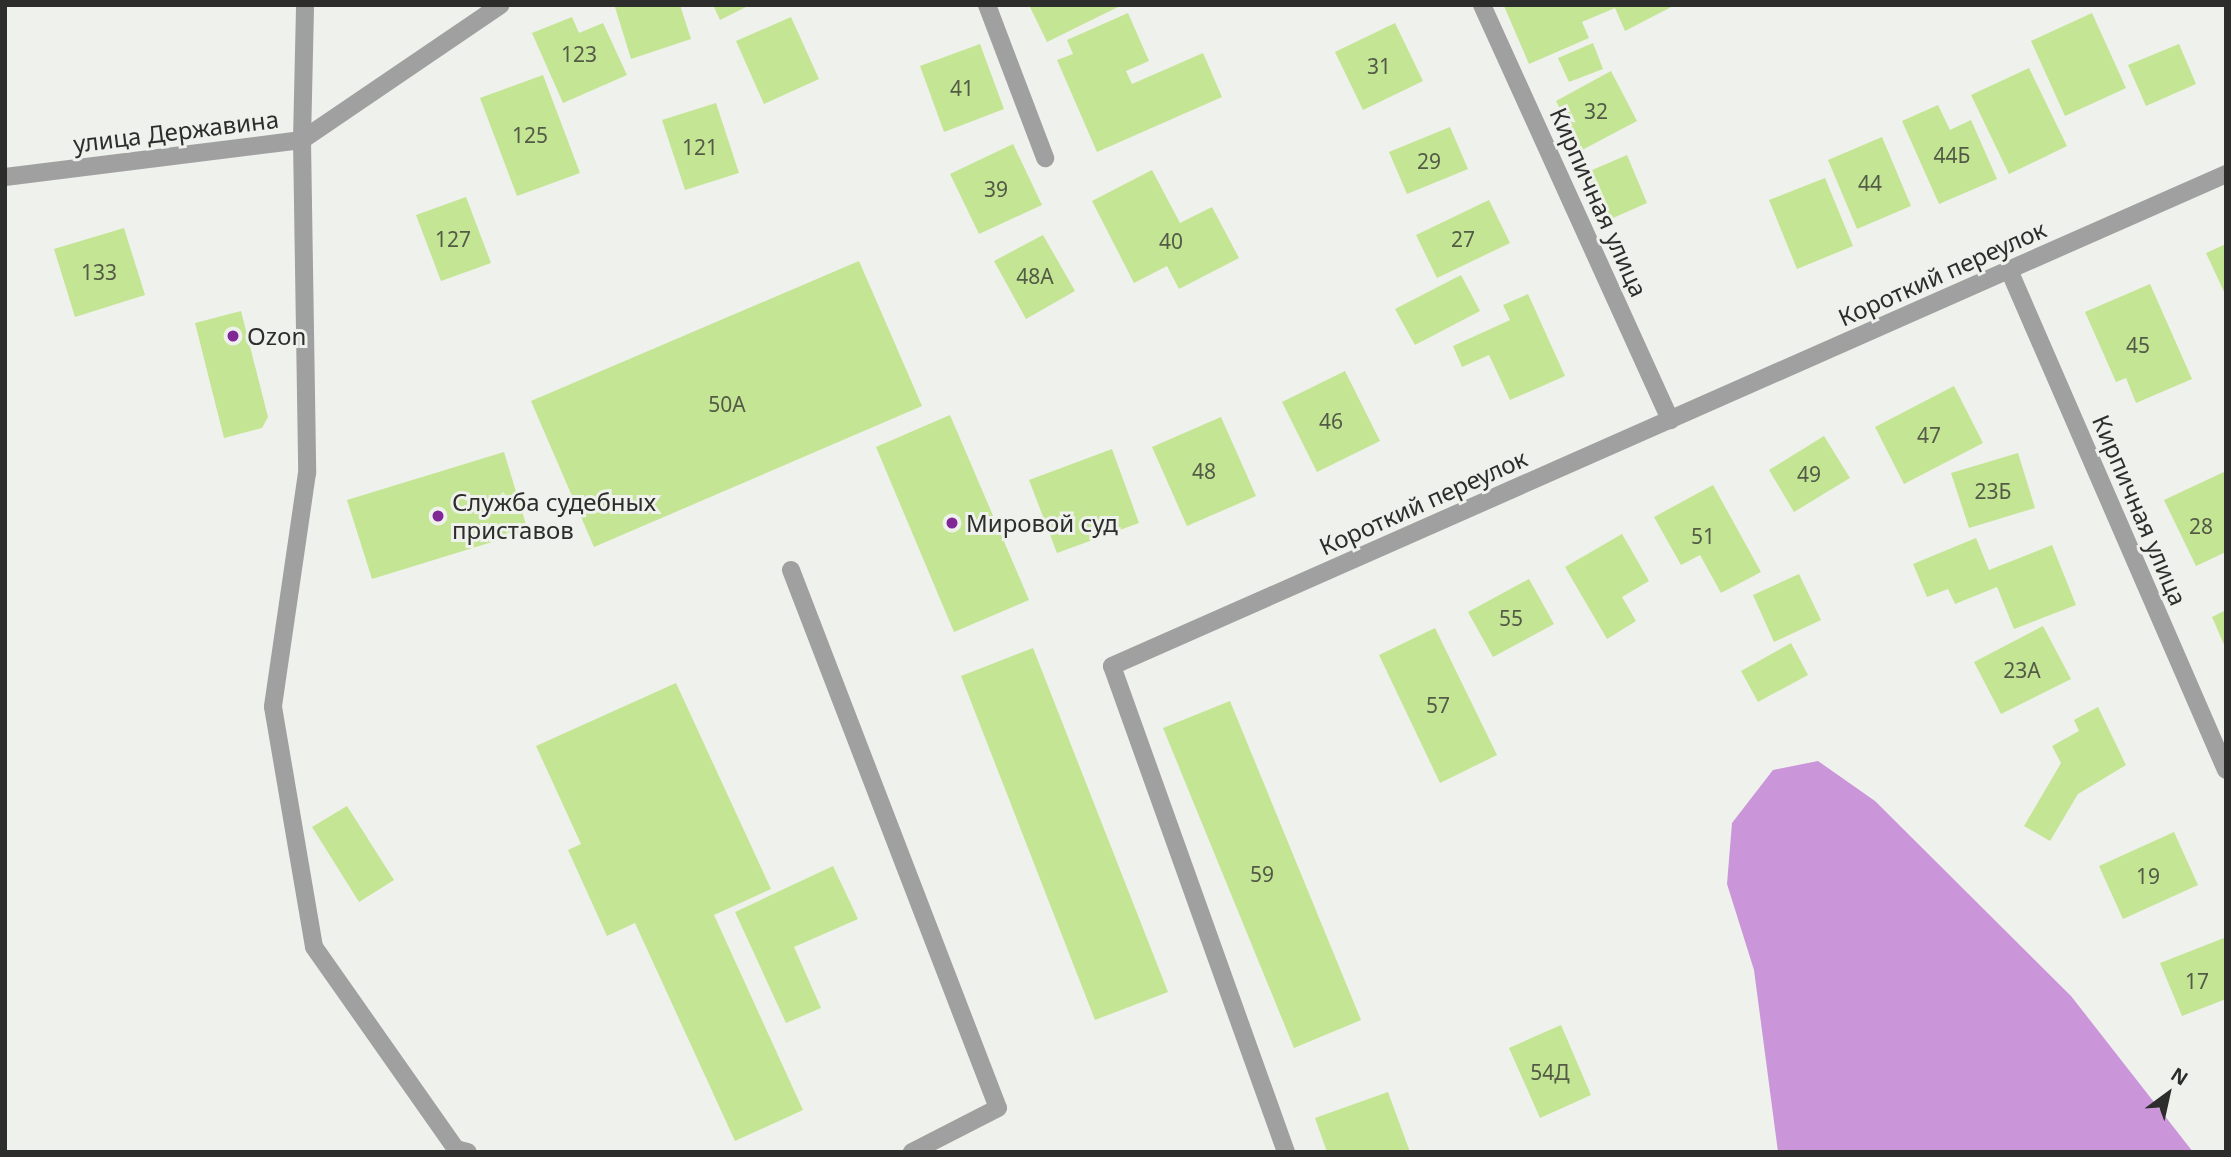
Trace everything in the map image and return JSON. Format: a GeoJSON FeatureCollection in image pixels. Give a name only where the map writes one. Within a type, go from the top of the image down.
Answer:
{"type":"FeatureCollection","features":[{"type":"Feature","properties":{"kind":"street","name":"улица Державина"},"geometry":{"type":"LineString","coordinates":[[5,177],[302,140],[305,5]]}},
{"type":"Feature","properties":{"kind":"street"},"geometry":{"type":"LineString","coordinates":[[468,1152],[456,1149],[314,947],[274,707],[307,473],[302,140],[501,5]]}},
{"type":"Feature","properties":{"kind":"street"},"geometry":{"type":"LineString","coordinates":[[987,5],[1045,158]]}},
{"type":"Feature","properties":{"kind":"street","name":"Кирпичная улица"},"geometry":{"type":"LineString","coordinates":[[1482,5],[1671,420]]}},
{"type":"Feature","properties":{"kind":"street","name":"Короткий переулок"},"geometry":{"type":"LineString","coordinates":[[1286,1152],[1112,666],[2226,174]]}},
{"type":"Feature","properties":{"kind":"street","name":"Кирпичная улица"},"geometry":{"type":"LineString","coordinates":[[2010,270],[2226,770]]}},
{"type":"Feature","properties":{"kind":"street"},"geometry":{"type":"LineString","coordinates":[[791,570],[998,1108],[912,1152]]}},
{"type":"Feature","properties":{"kind":"shaded area"},"geometry":{"type":"Polygon","coordinates":[[[1818,761],[1875,801],[2071,996],[2193,1152],[1778,1152],[1754,970],[1727,884],[1732,823],[1773,770],[1818,761]]]}},
{"type":"Feature","properties":{"kind":"building"},"geometry":{"type":"Polygon","coordinates":[[[680,5],[691,39],[631,59],[615,7],[680,5]]]}},
{"type":"Feature","properties":{"kind":"building"},"geometry":{"type":"Polygon","coordinates":[[[713,5],[750,5],[720,20],[713,5]]]}},
{"type":"Feature","properties":{"kind":"building"},"geometry":{"type":"Polygon","coordinates":[[[1029,5],[1122,5],[1047,42],[1029,5]]]}},
{"type":"Feature","properties":{"kind":"building"},"geometry":{"type":"Polygon","coordinates":[[[1675,5],[1625,31],[1615,8],[1582,22],[1589,38],[1529,64],[1504,6],[1675,5]]]}},
{"type":"Feature","properties":{"kind":"building"},"geometry":{"type":"Polygon","coordinates":[[[1128,13],[1149,61],[1126,71],[1132,84],[1203,53],[1222,97],[1097,152],[1057,60],[1073,54],[1067,40],[1128,13]]]}},
{"type":"Feature","properties":{"kind":"building"},"geometry":{"type":"Polygon","coordinates":[[[2092,13],[2126,88],[2065,116],[2031,41],[2092,13]]]}},
{"type":"Feature","properties":{"kind":"building"},"geometry":{"type":"Polygon","coordinates":[[[572,17],[579,33],[603,23],[627,75],[563,103],[532,33],[572,17]]]}},
{"type":"Feature","properties":{"kind":"building"},"geometry":{"type":"Polygon","coordinates":[[[791,17],[819,79],[764,104],[736,41],[791,17]]]}},
{"type":"Feature","properties":{"kind":"building"},"geometry":{"type":"Polygon","coordinates":[[[1395,23],[1423,81],[1363,110],[1335,52],[1395,23]]]}},
{"type":"Feature","properties":{"kind":"building"},"geometry":{"type":"Polygon","coordinates":[[[1593,43],[1603,69],[1569,82],[1558,58],[1593,43]]]}},
{"type":"Feature","properties":{"kind":"building"},"geometry":{"type":"Polygon","coordinates":[[[980,44],[1004,109],[944,132],[920,66],[980,44]]]}},
{"type":"Feature","properties":{"kind":"building"},"geometry":{"type":"Polygon","coordinates":[[[2179,44],[2196,84],[2146,106],[2128,65],[2179,44]]]}},
{"type":"Feature","properties":{"kind":"building"},"geometry":{"type":"Polygon","coordinates":[[[2029,68],[2067,146],[2009,174],[1971,95],[2029,68]]]}},
{"type":"Feature","properties":{"kind":"building"},"geometry":{"type":"Polygon","coordinates":[[[1611,71],[1637,121],[1582,150],[1556,101],[1611,71]]]}},
{"type":"Feature","properties":{"kind":"building"},"geometry":{"type":"Polygon","coordinates":[[[543,75],[580,173],[517,196],[480,98],[543,75]]]}},
{"type":"Feature","properties":{"kind":"building"},"geometry":{"type":"Polygon","coordinates":[[[716,103],[739,173],[685,190],[662,120],[716,103]]]}},
{"type":"Feature","properties":{"kind":"building"},"geometry":{"type":"Polygon","coordinates":[[[1938,105],[1950,130],[1971,120],[1997,179],[1939,204],[1902,121],[1938,105]]]}},
{"type":"Feature","properties":{"kind":"building"},"geometry":{"type":"Polygon","coordinates":[[[1450,127],[1468,169],[1407,194],[1389,152],[1450,127]]]}},
{"type":"Feature","properties":{"kind":"building"},"geometry":{"type":"Polygon","coordinates":[[[1882,137],[1911,206],[1857,229],[1828,160],[1882,137]]]}},
{"type":"Feature","properties":{"kind":"building"},"geometry":{"type":"Polygon","coordinates":[[[1013,144],[1042,205],[979,234],[950,174],[1013,144]]]}},
{"type":"Feature","properties":{"kind":"building"},"geometry":{"type":"Polygon","coordinates":[[[1627,155],[1647,203],[1604,222],[1583,174],[1627,155]]]}},
{"type":"Feature","properties":{"kind":"building"},"geometry":{"type":"Polygon","coordinates":[[[1152,170],[1180,223],[1212,207],[1239,258],[1179,289],[1167,266],[1134,283],[1092,201],[1152,170]]]}},
{"type":"Feature","properties":{"kind":"building"},"geometry":{"type":"Polygon","coordinates":[[[1825,178],[1853,246],[1797,269],[1769,200],[1825,178]]]}},
{"type":"Feature","properties":{"kind":"building"},"geometry":{"type":"Polygon","coordinates":[[[466,197],[491,263],[441,281],[416,215],[466,197]]]}},
{"type":"Feature","properties":{"kind":"building"},"geometry":{"type":"Polygon","coordinates":[[[1489,200],[1510,243],[1437,278],[1416,235],[1489,200]]]}},
{"type":"Feature","properties":{"kind":"building"},"geometry":{"type":"Polygon","coordinates":[[[124,228],[145,295],[75,317],[54,249],[124,228]]]}},
{"type":"Feature","properties":{"kind":"building"},"geometry":{"type":"Polygon","coordinates":[[[1043,235],[1075,291],[1026,319],[994,261],[1043,235]]]}},
{"type":"Feature","properties":{"kind":"building"},"geometry":{"type":"Polygon","coordinates":[[[2226,244],[2226,296],[2206,253],[2226,244]]]}},
{"type":"Feature","properties":{"kind":"building"},"geometry":{"type":"Polygon","coordinates":[[[859,261],[922,406],[594,547],[531,401],[859,261]]]}},
{"type":"Feature","properties":{"kind":"building"},"geometry":{"type":"Polygon","coordinates":[[[1461,275],[1480,311],[1415,345],[1395,309],[1461,275]]]}},
{"type":"Feature","properties":{"kind":"building"},"geometry":{"type":"Polygon","coordinates":[[[2150,284],[2192,379],[2136,403],[2126,378],[2116,382],[2085,312],[2150,284]]]}},
{"type":"Feature","properties":{"kind":"building"},"geometry":{"type":"Polygon","coordinates":[[[1528,294],[1565,376],[1510,400],[1489,355],[1462,367],[1453,346],[1510,320],[1503,305],[1528,294]]]}},
{"type":"Feature","properties":{"kind":"building"},"geometry":{"type":"Polygon","coordinates":[[[241,311],[268,417],[262,428],[224,438],[195,323],[241,311]]]}},
{"type":"Feature","properties":{"kind":"building"},"geometry":{"type":"Polygon","coordinates":[[[1345,371],[1380,441],[1317,472],[1282,402],[1345,371]]]}},
{"type":"Feature","properties":{"kind":"building"},"geometry":{"type":"Polygon","coordinates":[[[1954,386],[1983,443],[1904,484],[1875,427],[1954,386]]]}},
{"type":"Feature","properties":{"kind":"building","name":"Мировой суд"},"geometry":{"type":"Polygon","coordinates":[[[950,415],[1029,600],[954,632],[876,447],[950,415]]]}},
{"type":"Feature","properties":{"kind":"building"},"geometry":{"type":"Polygon","coordinates":[[[1221,417],[1256,496],[1187,526],[1152,447],[1221,417]]]}},
{"type":"Feature","properties":{"kind":"building"},"geometry":{"type":"Polygon","coordinates":[[[1824,436],[1850,478],[1794,512],[1769,470],[1824,436]]]}},
{"type":"Feature","properties":{"kind":"building"},"geometry":{"type":"Polygon","coordinates":[[[1112,449],[1139,523],[1057,553],[1029,480],[1112,449]]]}},
{"type":"Feature","properties":{"kind":"building","name":"Служба судебных приставов"},"geometry":{"type":"Polygon","coordinates":[[[504,452],[528,531],[372,579],[347,500],[504,452]]]}},
{"type":"Feature","properties":{"kind":"building"},"geometry":{"type":"Polygon","coordinates":[[[2018,453],[2035,508],[1969,528],[1951,473],[2018,453]]]}},
{"type":"Feature","properties":{"kind":"building"},"geometry":{"type":"Polygon","coordinates":[[[2226,471],[2226,552],[2196,566],[2164,500],[2226,471]]]}},
{"type":"Feature","properties":{"kind":"building"},"geometry":{"type":"Polygon","coordinates":[[[1713,485],[1761,572],[1721,593],[1700,555],[1681,565],[1654,517],[1713,485]]]}},
{"type":"Feature","properties":{"kind":"building"},"geometry":{"type":"Polygon","coordinates":[[[1622,534],[1649,581],[1622,597],[1636,621],[1607,639],[1565,567],[1622,534]]]}},
{"type":"Feature","properties":{"kind":"building"},"geometry":{"type":"Polygon","coordinates":[[[1976,538],[1989,570],[2052,545],[2076,605],[2014,629],[1997,587],[1955,604],[1948,589],[1927,597],[1913,564],[1976,538]]]}},
{"type":"Feature","properties":{"kind":"building"},"geometry":{"type":"Polygon","coordinates":[[[1799,574],[1821,620],[1774,642],[1753,595],[1799,574]]]}},
{"type":"Feature","properties":{"kind":"building"},"geometry":{"type":"Polygon","coordinates":[[[1529,579],[1554,624],[1493,657],[1468,612],[1529,579]]]}},
{"type":"Feature","properties":{"kind":"building"},"geometry":{"type":"Polygon","coordinates":[[[2226,610],[2226,649],[2212,617],[2226,610]]]}},
{"type":"Feature","properties":{"kind":"building"},"geometry":{"type":"Polygon","coordinates":[[[2043,626],[2071,679],[2001,714],[1974,662],[2043,626]]]}},
{"type":"Feature","properties":{"kind":"building"},"geometry":{"type":"Polygon","coordinates":[[[1435,628],[1497,755],[1440,783],[1379,655],[1435,628]]]}},
{"type":"Feature","properties":{"kind":"building"},"geometry":{"type":"Polygon","coordinates":[[[1791,643],[1808,675],[1758,702],[1741,671],[1791,643]]]}},
{"type":"Feature","properties":{"kind":"building"},"geometry":{"type":"Polygon","coordinates":[[[1033,648],[1168,992],[1095,1020],[961,676],[1033,648]]]}},
{"type":"Feature","properties":{"kind":"building"},"geometry":{"type":"Polygon","coordinates":[[[676,683],[771,889],[714,915],[803,1110],[735,1141],[635,923],[607,936],[568,850],[581,844],[536,746],[676,683]]]}},
{"type":"Feature","properties":{"kind":"building"},"geometry":{"type":"Polygon","coordinates":[[[1230,701],[1361,1020],[1294,1048],[1163,728],[1230,701]]]}},
{"type":"Feature","properties":{"kind":"building"},"geometry":{"type":"Polygon","coordinates":[[[2098,707],[2126,765],[2078,794],[2050,841],[2024,826],[2061,763],[2052,746],[2079,731],[2074,720],[2098,707]]]}},
{"type":"Feature","properties":{"kind":"building"},"geometry":{"type":"Polygon","coordinates":[[[347,806],[394,880],[359,902],[312,827],[347,806]]]}},
{"type":"Feature","properties":{"kind":"building"},"geometry":{"type":"Polygon","coordinates":[[[2174,832],[2198,885],[2123,919],[2099,866],[2174,832]]]}},
{"type":"Feature","properties":{"kind":"building"},"geometry":{"type":"Polygon","coordinates":[[[833,866],[858,919],[794,947],[821,1008],[786,1023],[735,912],[833,866]]]}},
{"type":"Feature","properties":{"kind":"building"},"geometry":{"type":"Polygon","coordinates":[[[2224,938],[2226,999],[2182,1016],[2160,963],[2224,938]]]}},
{"type":"Feature","properties":{"kind":"building"},"geometry":{"type":"Polygon","coordinates":[[[1561,1025],[1591,1095],[1540,1118],[1509,1048],[1561,1025]]]}},
{"type":"Feature","properties":{"kind":"building"},"geometry":{"type":"Polygon","coordinates":[[[1388,1092],[1410,1152],[1327,1152],[1315,1118],[1388,1092]]]}},
{"type":"Feature","properties":{"kind":"place","name":"Ozon"},"geometry":{"type":"Point","coordinates":[233,336]}},
{"type":"Feature","properties":{"kind":"place","name":"Служба судебных приставов"},"geometry":{"type":"Point","coordinates":[438,516]}},
{"type":"Feature","properties":{"kind":"place","name":"Мировой суд"},"geometry":{"type":"Point","coordinates":[952,523]}}]}
